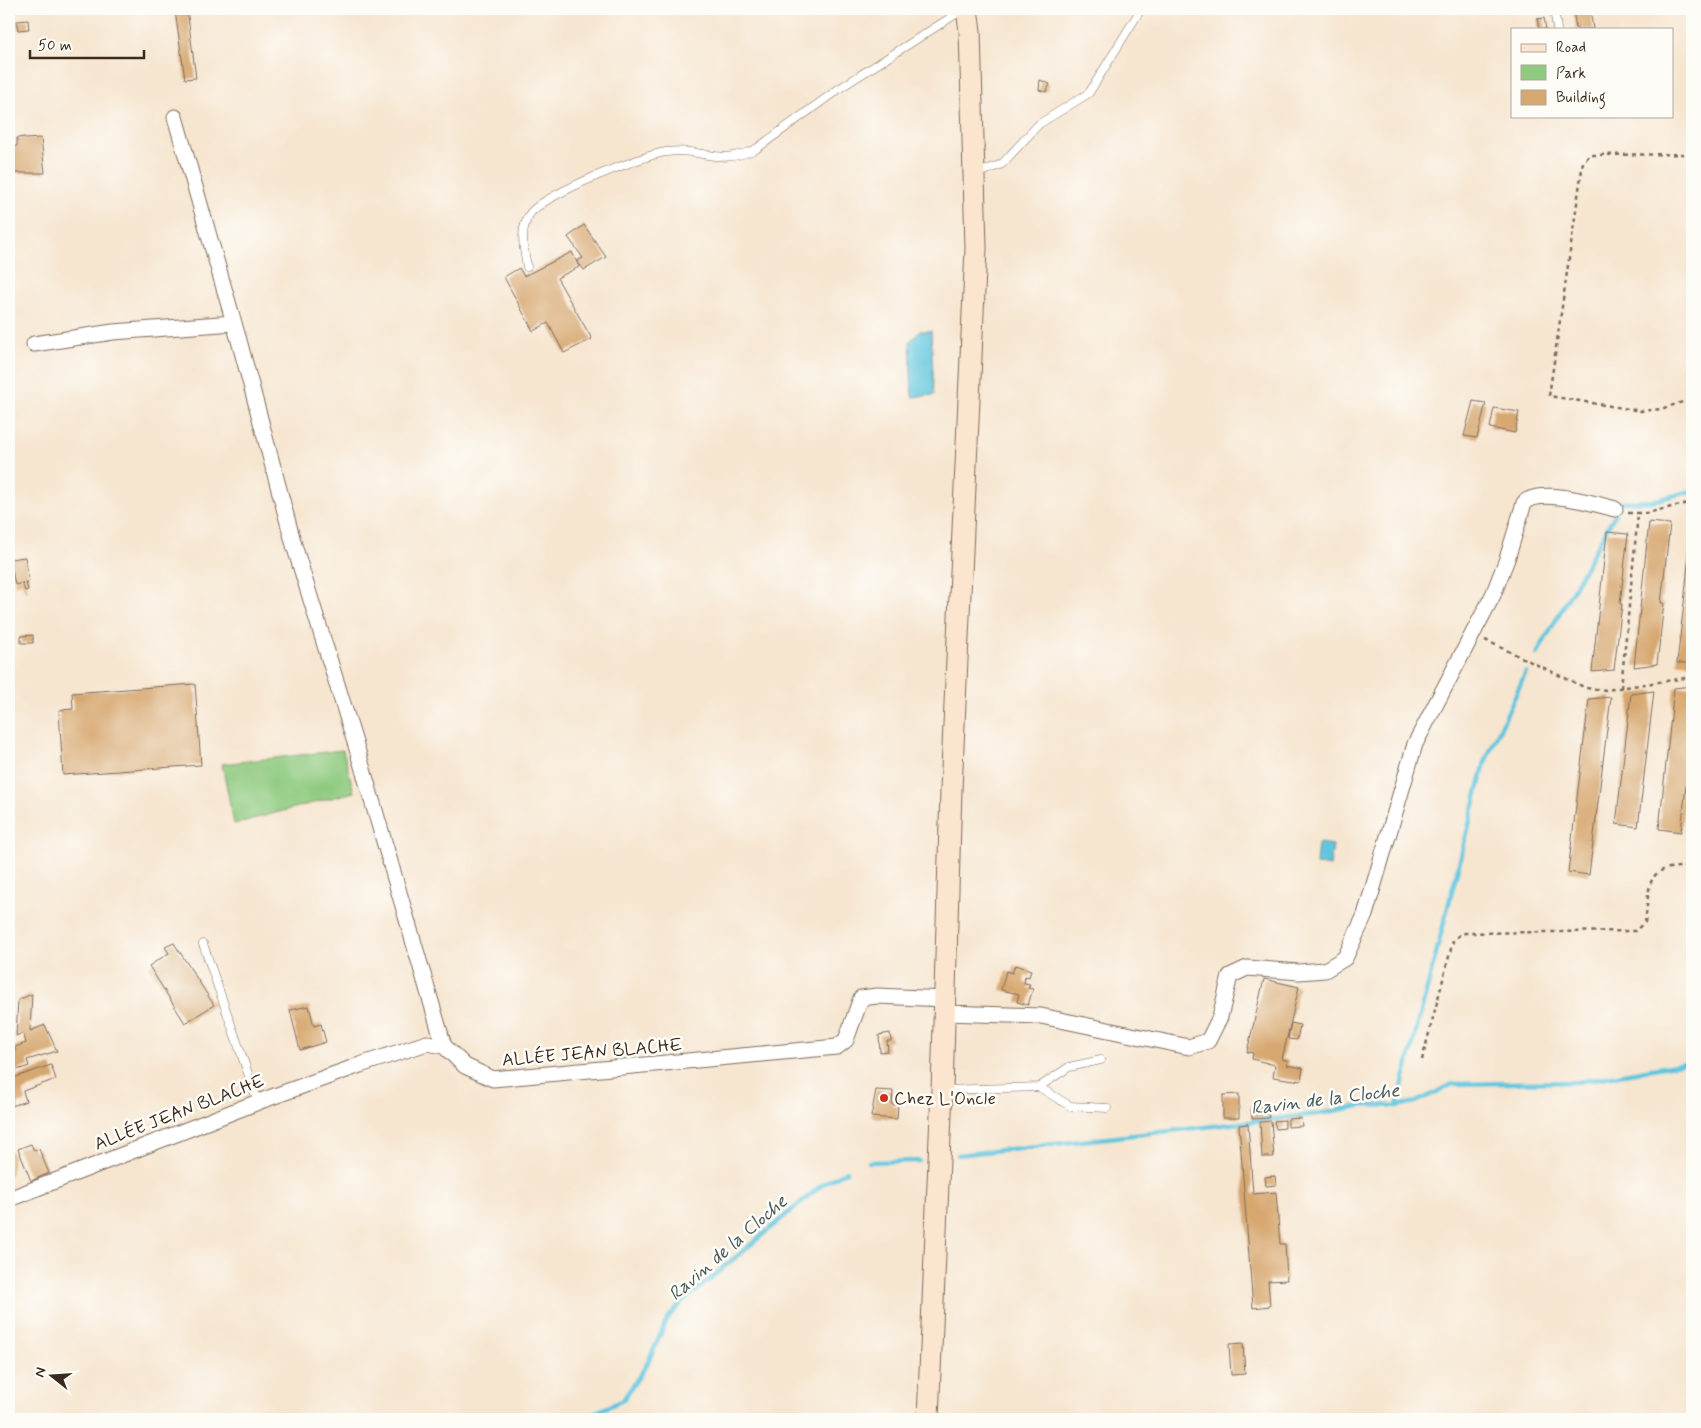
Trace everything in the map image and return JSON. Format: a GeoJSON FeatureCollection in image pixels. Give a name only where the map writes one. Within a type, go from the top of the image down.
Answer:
{"type":"FeatureCollection","features":[{"type":"Feature","properties":{"kind":"main road"},"geometry":{"type":"LineString","coordinates":[[930,1419],[951,790],[976,248],[970,31],[965,9]]}},
{"type":"Feature","properties":{"kind":"street"},"geometry":{"type":"LineString","coordinates":[[175,117],[234,323],[294,545],[357,749],[444,1046]]}},
{"type":"Feature","properties":{"kind":"street"},"geometry":{"type":"LineString","coordinates":[[34,344],[113,332],[234,323]]}},
{"type":"Feature","properties":{"kind":"street"},"geometry":{"type":"LineString","coordinates":[[945,1006],[1041,1016],[1189,1048],[1208,1041],[1220,1017],[1230,976],[1247,968],[1299,972],[1325,970],[1345,958],[1365,915],[1415,744],[1500,579],[1522,507],[1528,499],[1537,496],[1565,498],[1615,509]]}},
{"type":"Feature","properties":{"kind":"street","name":"ALLÉE JEAN BLACHE"},"geometry":{"type":"LineString","coordinates":[[9,1199],[258,1102],[360,1065],[427,1044],[444,1046],[465,1066],[493,1079],[641,1067],[837,1047],[846,1040],[861,998],[877,996],[945,1006]]}},
{"type":"Feature","properties":{"kind":"lane"},"geometry":{"type":"LineString","coordinates":[[527,267],[523,240],[524,225],[530,213],[543,202],[594,177],[666,152],[729,158],[749,153],[840,88],[965,9]]}},
{"type":"Feature","properties":{"kind":"lane"},"geometry":{"type":"LineString","coordinates":[[974,175],[1002,164],[1039,124],[1089,92],[1141,9]]}},
{"type":"Feature","properties":{"kind":"lane"},"geometry":{"type":"LineString","coordinates":[[1554,9],[1557,28]]}},
{"type":"Feature","properties":{"kind":"lane"},"geometry":{"type":"LineString","coordinates":[[203,944],[258,1102]]}},
{"type":"Feature","properties":{"kind":"lane"},"geometry":{"type":"LineString","coordinates":[[942,1090],[1039,1087],[1069,1067],[1101,1060]]}},
{"type":"Feature","properties":{"kind":"lane"},"geometry":{"type":"LineString","coordinates":[[1039,1087],[1070,1106],[1107,1108]]}},
{"type":"Feature","properties":{"kind":"path"},"geometry":{"type":"LineString","coordinates":[[1692,154],[1590,155],[1583,162],[1549,396],[1641,411],[1661,409],[1692,399]]}},
{"type":"Feature","properties":{"kind":"path"},"geometry":{"type":"LineString","coordinates":[[1615,509],[1638,514],[1692,502]]}},
{"type":"Feature","properties":{"kind":"path"},"geometry":{"type":"LineString","coordinates":[[1621,688],[1638,514]]}},
{"type":"Feature","properties":{"kind":"path"},"geometry":{"type":"LineString","coordinates":[[1472,634],[1586,688],[1606,690],[1692,677]]}},
{"type":"Feature","properties":{"kind":"path"},"geometry":{"type":"LineString","coordinates":[[1422,1060],[1453,941],[1458,936],[1465,933],[1635,931],[1645,922],[1648,891],[1660,870],[1670,866],[1692,867]]}},
{"type":"Feature","properties":{"kind":"green space"},"geometry":{"type":"Polygon","coordinates":[[[343,750],[354,792],[234,824],[222,764],[343,750]]]}},
{"type":"Feature","properties":{"kind":"water"},"geometry":{"type":"Polygon","coordinates":[[[920,331],[931,331],[934,395],[912,397],[910,341],[920,331]]]}},
{"type":"Feature","properties":{"kind":"water"},"geometry":{"type":"Polygon","coordinates":[[[1318,843],[1333,845],[1330,866],[1316,864],[1318,843]]]}},
{"type":"Feature","properties":{"kind":"building"},"geometry":{"type":"Polygon","coordinates":[[[172,9],[187,9],[196,78],[185,79],[175,11],[172,12],[172,9]]]}},
{"type":"Feature","properties":{"kind":"building"},"geometry":{"type":"Polygon","coordinates":[[[1573,9],[1590,9],[1593,28],[1576,28],[1573,9]]]}},
{"type":"Feature","properties":{"kind":"building"},"geometry":{"type":"Polygon","coordinates":[[[1544,18],[1546,28],[1539,28],[1537,19],[1544,18]]]}},
{"type":"Feature","properties":{"kind":"building"},"geometry":{"type":"Polygon","coordinates":[[[28,20],[29,29],[18,30],[17,21],[28,20]]]}},
{"type":"Feature","properties":{"kind":"building"},"geometry":{"type":"Polygon","coordinates":[[[1040,80],[1050,84],[1046,92],[1039,90],[1040,80]]]}},
{"type":"Feature","properties":{"kind":"building"},"geometry":{"type":"Polygon","coordinates":[[[25,137],[25,139],[41,138],[45,173],[9,173],[9,147],[17,146],[17,138],[25,137]]]}},
{"type":"Feature","properties":{"kind":"building"},"geometry":{"type":"Polygon","coordinates":[[[584,225],[606,257],[584,270],[577,261],[583,258],[568,237],[584,225]]]}},
{"type":"Feature","properties":{"kind":"building"},"geometry":{"type":"Polygon","coordinates":[[[572,252],[579,267],[557,278],[592,339],[564,353],[548,323],[533,331],[504,277],[519,268],[524,276],[572,252]]]}},
{"type":"Feature","properties":{"kind":"building"},"geometry":{"type":"Polygon","coordinates":[[[1473,401],[1486,403],[1477,438],[1464,436],[1473,401]]]}},
{"type":"Feature","properties":{"kind":"building"},"geometry":{"type":"Polygon","coordinates":[[[1494,408],[1519,412],[1515,433],[1490,428],[1494,408]]]}},
{"type":"Feature","properties":{"kind":"building"},"geometry":{"type":"Polygon","coordinates":[[[1649,522],[1670,524],[1661,603],[1664,603],[1657,664],[1634,667],[1649,522]]]}},
{"type":"Feature","properties":{"kind":"building"},"geometry":{"type":"Polygon","coordinates":[[[1607,532],[1628,534],[1620,604],[1622,604],[1614,670],[1592,672],[1607,532]]]}},
{"type":"Feature","properties":{"kind":"building"},"geometry":{"type":"Polygon","coordinates":[[[1691,536],[1692,663],[1677,663],[1684,603],[1691,536]]]}},
{"type":"Feature","properties":{"kind":"building"},"geometry":{"type":"Polygon","coordinates":[[[25,557],[29,581],[26,582],[28,590],[25,591],[22,583],[15,585],[10,559],[25,557]]]}},
{"type":"Feature","properties":{"kind":"building"},"geometry":{"type":"Polygon","coordinates":[[[9,626],[13,626],[14,640],[9,641],[9,626]]]}},
{"type":"Feature","properties":{"kind":"building"},"geometry":{"type":"Polygon","coordinates":[[[33,635],[33,643],[21,643],[21,636],[33,635]]]}},
{"type":"Feature","properties":{"kind":"building"},"geometry":{"type":"Polygon","coordinates":[[[195,684],[201,765],[63,775],[59,710],[73,709],[72,693],[195,684]]]}},
{"type":"Feature","properties":{"kind":"building"},"geometry":{"type":"Polygon","coordinates":[[[1692,686],[1692,729],[1681,832],[1659,829],[1674,688],[1692,686]]]}},
{"type":"Feature","properties":{"kind":"building"},"geometry":{"type":"Polygon","coordinates":[[[1654,691],[1638,827],[1616,824],[1631,694],[1654,691]]]}},
{"type":"Feature","properties":{"kind":"building"},"geometry":{"type":"Polygon","coordinates":[[[1611,697],[1589,875],[1568,872],[1589,699],[1611,697]]]}},
{"type":"Feature","properties":{"kind":"building"},"geometry":{"type":"Polygon","coordinates":[[[174,943],[214,1005],[185,1023],[149,966],[169,953],[165,947],[174,943]]]}},
{"type":"Feature","properties":{"kind":"building"},"geometry":{"type":"Polygon","coordinates":[[[1015,965],[1031,970],[1029,977],[1025,976],[1024,983],[1030,984],[1028,988],[1033,989],[1028,1005],[1017,1002],[1019,994],[1001,990],[1006,971],[1012,973],[1015,965]]]}},
{"type":"Feature","properties":{"kind":"building"},"geometry":{"type":"Polygon","coordinates":[[[1264,979],[1299,987],[1282,1059],[1288,1061],[1287,1065],[1303,1068],[1301,1081],[1273,1077],[1275,1065],[1252,1059],[1253,1053],[1247,1052],[1264,979]]]}},
{"type":"Feature","properties":{"kind":"building"},"geometry":{"type":"Polygon","coordinates":[[[32,994],[30,1031],[45,1025],[57,1051],[27,1060],[29,1066],[14,1071],[15,1047],[26,1043],[23,1033],[16,1036],[18,1000],[32,994]]]}},
{"type":"Feature","properties":{"kind":"building"},"geometry":{"type":"Polygon","coordinates":[[[309,1006],[314,1026],[321,1024],[326,1042],[300,1050],[290,1010],[309,1006]]]}},
{"type":"Feature","properties":{"kind":"building"},"geometry":{"type":"Polygon","coordinates":[[[1291,1023],[1300,1025],[1297,1040],[1288,1039],[1291,1023]]]}},
{"type":"Feature","properties":{"kind":"building"},"geometry":{"type":"Polygon","coordinates":[[[890,1033],[891,1041],[887,1041],[888,1051],[880,1052],[879,1035],[890,1033]]]}},
{"type":"Feature","properties":{"kind":"building"},"geometry":{"type":"Polygon","coordinates":[[[51,1065],[56,1079],[23,1091],[26,1101],[12,1106],[13,1078],[51,1065]]]}},
{"type":"Feature","properties":{"kind":"building"},"geometry":{"type":"Polygon","coordinates":[[[876,1090],[893,1091],[892,1105],[898,1105],[897,1119],[871,1117],[876,1090]]]}},
{"type":"Feature","properties":{"kind":"building"},"geometry":{"type":"Polygon","coordinates":[[[1239,1094],[1239,1118],[1223,1118],[1223,1095],[1239,1094]]]}},
{"type":"Feature","properties":{"kind":"building"},"geometry":{"type":"Polygon","coordinates":[[[1267,1105],[1269,1118],[1252,1119],[1251,1107],[1267,1105]]]}},
{"type":"Feature","properties":{"kind":"building"},"geometry":{"type":"Polygon","coordinates":[[[1301,1118],[1302,1126],[1288,1127],[1288,1119],[1301,1118]]]}},
{"type":"Feature","properties":{"kind":"building"},"geometry":{"type":"Polygon","coordinates":[[[1285,1120],[1285,1128],[1276,1129],[1274,1121],[1285,1120]]]}},
{"type":"Feature","properties":{"kind":"building"},"geometry":{"type":"Polygon","coordinates":[[[1271,1121],[1274,1157],[1262,1157],[1260,1122],[1271,1121]]]}},
{"type":"Feature","properties":{"kind":"building"},"geometry":{"type":"Polygon","coordinates":[[[1248,1124],[1253,1194],[1276,1192],[1280,1244],[1285,1244],[1287,1280],[1268,1281],[1270,1306],[1253,1308],[1239,1125],[1248,1124]]]}},
{"type":"Feature","properties":{"kind":"building"},"geometry":{"type":"Polygon","coordinates":[[[31,1144],[34,1151],[39,1149],[49,1173],[31,1181],[18,1149],[31,1144]]]}},
{"type":"Feature","properties":{"kind":"building"},"geometry":{"type":"Polygon","coordinates":[[[9,1151],[13,1152],[11,1175],[9,1175],[9,1151]]]}},
{"type":"Feature","properties":{"kind":"building"},"geometry":{"type":"Polygon","coordinates":[[[1275,1176],[1276,1185],[1266,1186],[1265,1177],[1275,1176]]]}},
{"type":"Feature","properties":{"kind":"building"},"geometry":{"type":"Polygon","coordinates":[[[1243,1343],[1245,1374],[1231,1375],[1229,1344],[1243,1343]]]}},
{"type":"Feature","properties":{"kind":"waterway"},"geometry":{"type":"LineString","coordinates":[[1622,502],[1652,501],[1692,491]]}},
{"type":"Feature","properties":{"kind":"waterway"},"geometry":{"type":"LineString","coordinates":[[1537,654],[1615,514]]}},
{"type":"Feature","properties":{"kind":"waterway"},"geometry":{"type":"LineString","coordinates":[[1397,1106],[1485,762],[1526,672]]}},
{"type":"Feature","properties":{"kind":"waterway","name":"Ravin de la Cloche"},"geometry":{"type":"LineString","coordinates":[[958,1155],[1319,1114],[1365,1105],[1397,1106],[1416,1102],[1453,1084],[1578,1082],[1692,1062]]}},
{"type":"Feature","properties":{"kind":"waterway","name":"Ravin de la Cloche"},"geometry":{"type":"LineString","coordinates":[[869,1162],[919,1161]]}},
{"type":"Feature","properties":{"kind":"waterway","name":"Ravin de la Cloche"},"geometry":{"type":"LineString","coordinates":[[581,1419],[623,1400],[647,1364],[668,1318],[680,1304],[823,1184],[847,1171]]}},
{"type":"Feature","properties":{"kind":"place","name":"Chez L'Oncle"},"geometry":{"type":"Point","coordinates":[884,1098]}}]}
